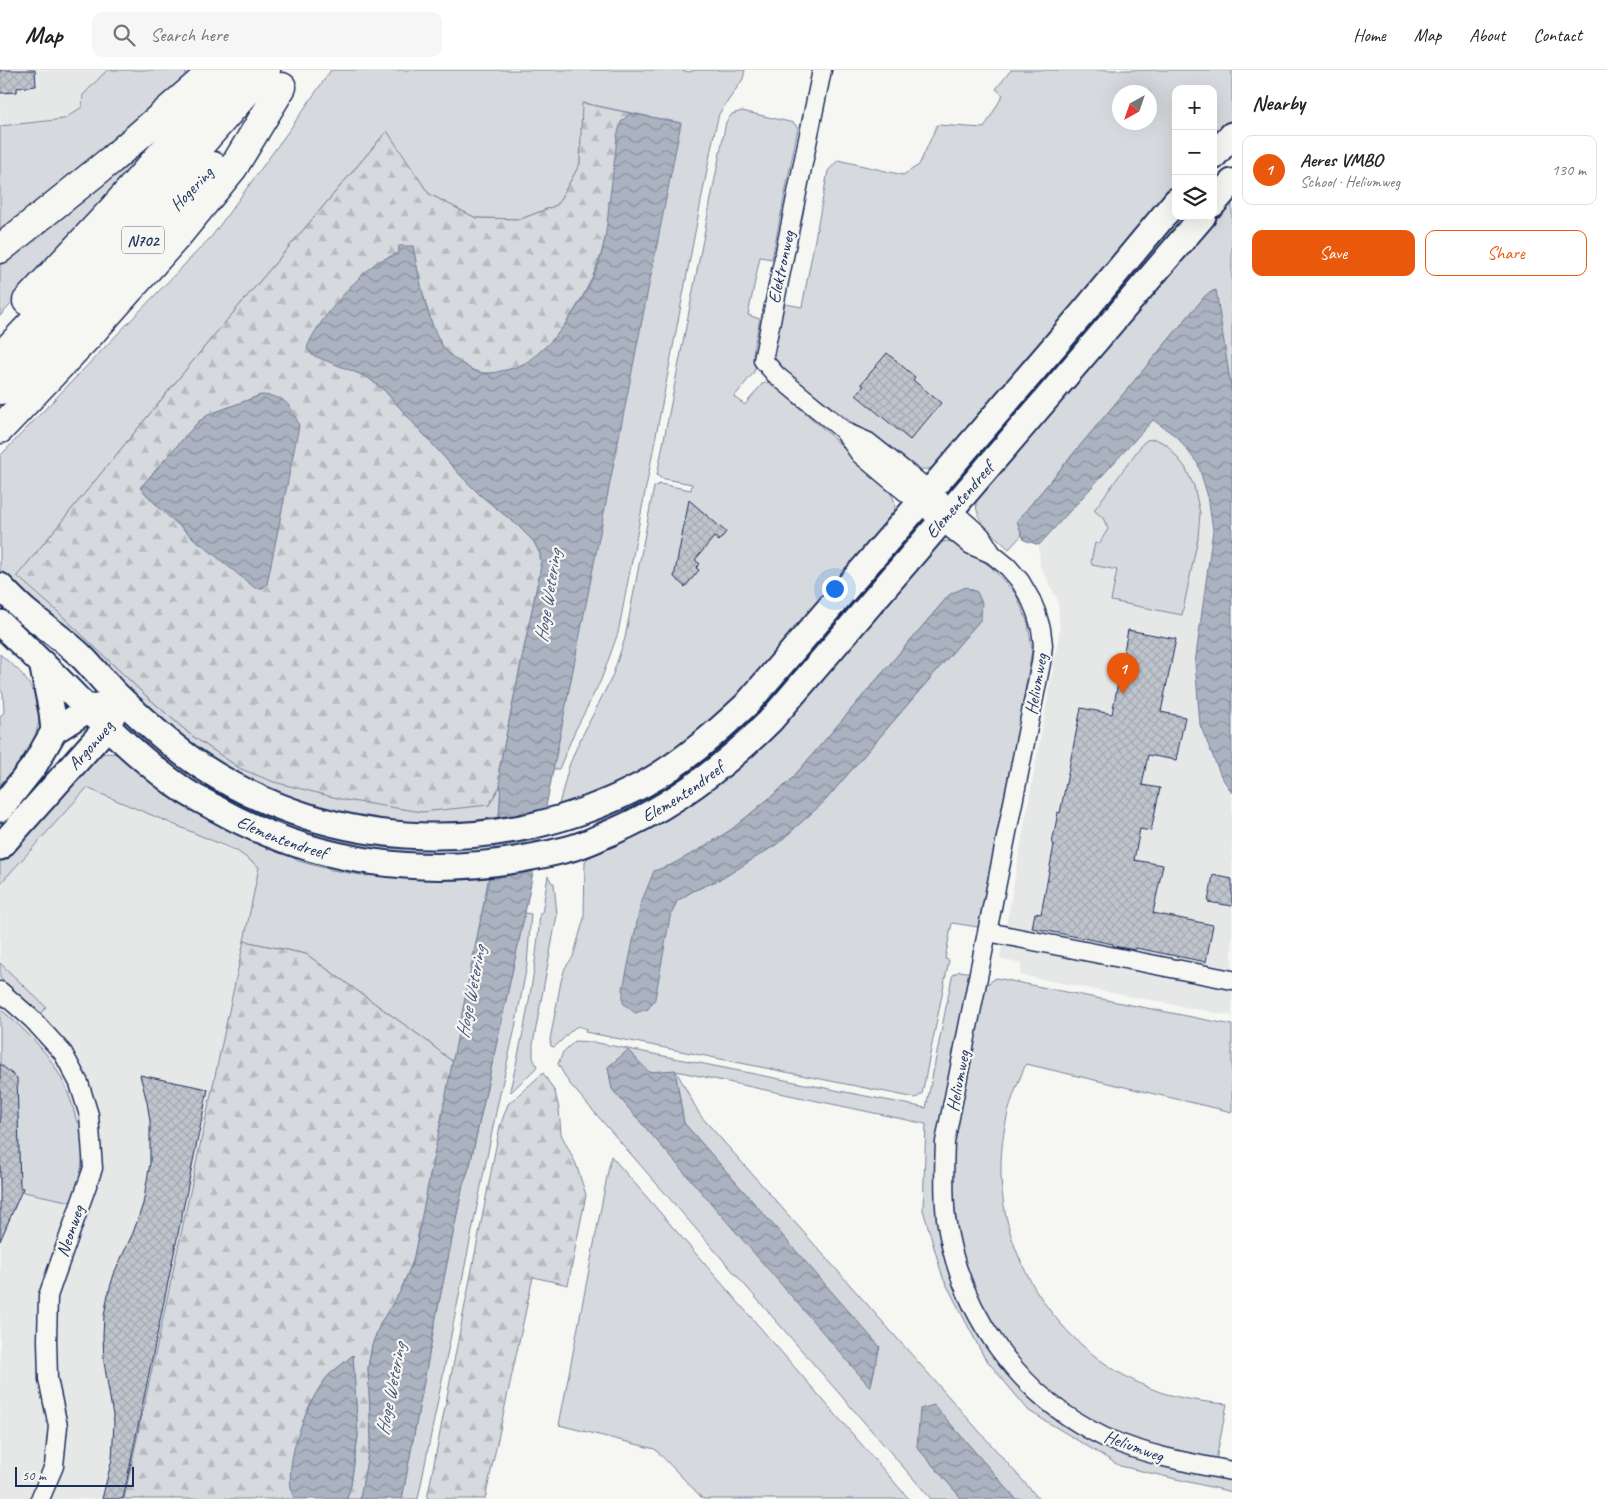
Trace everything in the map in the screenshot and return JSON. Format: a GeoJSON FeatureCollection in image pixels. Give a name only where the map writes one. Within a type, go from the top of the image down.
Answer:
{"type":"FeatureCollection","features":[{"type":"Feature","properties":{"kind":"highway"},"geometry":{"type":"LineString","coordinates":[[0,249],[111,160],[214,70]]}},
{"type":"Feature","properties":{"kind":"highway","name":"N702"},"geometry":{"type":"LineString","coordinates":[[0,329],[113,209],[235,70]]}},
{"type":"Feature","properties":{"kind":"highway"},"geometry":{"type":"LineString","coordinates":[[0,357],[166,184],[281,76]]}},
{"type":"Feature","properties":{"kind":"highway","name":"N702"},"geometry":{"type":"LineString","coordinates":[[0,429],[92,332],[234,168],[281,76]]}},
{"type":"Feature","properties":{"kind":"highway","name":"Hogering"},"geometry":{"type":"LineString","coordinates":[[0,390],[199,181],[281,76]]}},
{"type":"Feature","properties":{"kind":"main road"},"geometry":{"type":"LineString","coordinates":[[1217,152],[1232,135]]}},
{"type":"Feature","properties":{"kind":"main road"},"geometry":{"type":"LineString","coordinates":[[1217,199],[1232,182]]}},
{"type":"Feature","properties":{"kind":"main road","name":"Elementendreef"},"geometry":{"type":"LineString","coordinates":[[0,586],[27,612],[81,656],[120,698],[165,739],[200,765],[262,800],[293,812],[341,826],[385,834],[422,837],[487,834],[560,819],[608,801],[646,783],[676,763],[721,728],[746,704],[1172,207]]}},
{"type":"Feature","properties":{"kind":"main road","name":"Elementendreef"},"geometry":{"type":"LineString","coordinates":[[0,623],[138,756],[183,790],[237,820],[292,844],[341,857],[413,866],[481,865],[512,861],[582,845],[658,810],[700,783],[736,754],[790,700],[1200,220]]}},
{"type":"Feature","properties":{"kind":"main road"},"geometry":{"type":"LineString","coordinates":[[42,663],[54,731]]}},
{"type":"Feature","properties":{"kind":"main road","name":"Argonweg"},"geometry":{"type":"LineString","coordinates":[[0,809],[34,766],[54,731],[89,709],[120,698]]}},
{"type":"Feature","properties":{"kind":"main road","name":"Argonweg"},"geometry":{"type":"LineString","coordinates":[[0,847],[107,727],[120,698]]}},
{"type":"Feature","properties":{"kind":"street","name":"Elektronweg"},"geometry":{"type":"LineString","coordinates":[[822,70],[762,360],[776,375],[842,430],[868,442],[946,516]]}},
{"type":"Feature","properties":{"kind":"street","name":"Heliumweg"},"geometry":{"type":"LineString","coordinates":[[946,516],[981,536],[992,554],[1008,567],[1020,581],[1031,600],[1041,629],[1042,645],[1041,663],[1021,768],[946,1142],[943,1182],[946,1218],[960,1275],[986,1331],[1006,1358],[1047,1400],[1088,1428],[1130,1447],[1165,1458],[1232,1471]]}},
{"type":"Feature","properties":{"kind":"street"},"geometry":{"type":"LineString","coordinates":[[988,932],[1232,980]]}},
{"type":"Feature","properties":{"kind":"street","name":"Neonweg"},"geometry":{"type":"LineString","coordinates":[[0,991],[32,1019],[64,1053],[79,1083],[89,1115],[92,1168],[48,1296],[46,1340],[48,1379],[58,1426],[54,1466],[40,1499]]}},
{"type":"Feature","properties":{"kind":"shaded area"},"geometry":{"type":"Polygon","coordinates":[[[0,70],[129,70],[0,224],[0,70]]]}},
{"type":"Feature","properties":{"kind":"shaded area"},"geometry":{"type":"Polygon","coordinates":[[[1153,420],[1177,437],[1198,464],[1208,497],[1213,530],[1195,663],[1200,725],[1221,776],[1232,793],[1232,1016],[1020,975],[1022,964],[1000,959],[1060,630],[1058,601],[1040,566],[1039,545],[1153,420]]]}},
{"type":"Feature","properties":{"kind":"shaded area"},"geometry":{"type":"Polygon","coordinates":[[[106,757],[286,861],[144,1499],[0,1499],[0,864],[106,757]]]}},
{"type":"Feature","properties":{"kind":"green space"},"geometry":{"type":"Polygon","coordinates":[[[107,70],[195,70],[129,135],[0,236],[0,126],[64,119],[82,107],[83,95],[107,70]]]}},
{"type":"Feature","properties":{"kind":"green space"},"geometry":{"type":"Polygon","coordinates":[[[331,70],[682,70],[689,72],[696,70],[745,70],[743,79],[719,114],[713,139],[618,633],[601,680],[574,733],[559,769],[553,769],[680,123],[583,103],[580,164],[557,205],[521,219],[476,218],[429,194],[386,132],[211,339],[18,575],[144,694],[191,735],[241,769],[489,805],[501,784],[499,819],[433,829],[303,808],[203,758],[0,578],[0,456],[212,236],[331,70]]]}},
{"type":"Feature","properties":{"kind":"green space"},"geometry":{"type":"Polygon","coordinates":[[[1011,70],[1232,70],[1232,124],[1217,141],[1217,85],[1172,85],[1172,194],[937,466],[930,469],[919,469],[908,465],[779,367],[772,355],[780,303],[802,307],[828,171],[838,160],[903,175],[919,165],[937,125],[984,128],[1003,95],[996,89],[1011,70]]]}},
{"type":"Feature","properties":{"kind":"green space"},"geometry":{"type":"Polygon","coordinates":[[[195,93],[139,167],[0,316],[0,263],[41,221],[195,93]]]}},
{"type":"Feature","properties":{"kind":"green space"},"geometry":{"type":"Polygon","coordinates":[[[582,103],[630,113],[621,122],[607,228],[598,263],[590,283],[568,320],[541,352],[523,364],[491,373],[475,371],[455,360],[444,348],[433,327],[424,299],[413,246],[378,262],[351,370],[367,377],[384,390],[462,477],[534,542],[540,554],[541,566],[499,770],[501,784],[489,805],[422,812],[345,800],[274,782],[241,769],[191,735],[17,576],[211,339],[387,131],[429,194],[476,218],[521,219],[557,205],[580,164],[582,103]],[[261,395],[208,415],[198,422],[140,488],[162,511],[201,545],[261,395]]]}},
{"type":"Feature","properties":{"kind":"green space"},"geometry":{"type":"Polygon","coordinates":[[[742,111],[794,123],[798,128],[772,259],[760,257],[748,315],[760,319],[753,354],[756,366],[754,372],[734,397],[745,405],[762,384],[770,382],[827,432],[888,490],[894,501],[895,509],[892,521],[754,683],[666,761],[557,812],[569,766],[612,677],[625,638],[654,487],[660,484],[691,490],[692,484],[660,478],[657,475],[726,122],[732,114],[742,111]]]}},
{"type":"Feature","properties":{"kind":"green space"},"geometry":{"type":"Polygon","coordinates":[[[1232,194],[1232,394],[1215,290],[1206,295],[1017,521],[1022,535],[1009,549],[981,520],[976,506],[976,497],[1210,220],[1217,220],[1217,212],[1232,194]]]}},
{"type":"Feature","properties":{"kind":"green space"},"geometry":{"type":"Polygon","coordinates":[[[1173,220],[1189,220],[970,476],[965,471],[1066,352],[1173,220]]]}},
{"type":"Feature","properties":{"kind":"green space"},"geometry":{"type":"Polygon","coordinates":[[[1155,439],[1166,444],[1185,467],[1194,486],[1200,513],[1198,538],[1182,615],[1111,601],[1117,570],[1092,565],[1091,561],[1095,543],[1099,544],[1108,529],[1103,518],[1094,510],[1143,443],[1147,440],[1155,439]]]}},
{"type":"Feature","properties":{"kind":"green space"},"geometry":{"type":"Polygon","coordinates":[[[901,536],[906,540],[814,648],[795,680],[711,765],[597,829],[595,823],[650,798],[679,777],[901,536]]]}},
{"type":"Feature","properties":{"kind":"green space"},"geometry":{"type":"Polygon","coordinates":[[[947,541],[962,545],[991,567],[1016,594],[1028,623],[1032,650],[1013,760],[978,927],[952,923],[945,959],[949,960],[922,1094],[916,1098],[585,1032],[586,1029],[578,1026],[554,1047],[551,1046],[550,1040],[561,981],[565,968],[573,957],[584,918],[585,862],[591,853],[657,819],[935,544],[947,541]],[[950,594],[789,782],[732,829],[671,865],[654,871],[670,917],[677,901],[693,891],[723,878],[777,844],[824,802],[981,619],[950,594]]]}},
{"type":"Feature","properties":{"kind":"green space"},"geometry":{"type":"Polygon","coordinates":[[[0,654],[25,678],[34,694],[39,709],[39,722],[29,748],[0,785],[0,717],[4,712],[3,693],[0,689],[0,654]]]}},
{"type":"Feature","properties":{"kind":"green space"},"geometry":{"type":"Polygon","coordinates":[[[106,753],[119,754],[278,847],[298,861],[332,870],[367,876],[380,872],[490,872],[453,1062],[423,1038],[306,954],[244,941],[259,867],[237,851],[87,788],[0,884],[0,861],[82,764],[93,756],[106,753]]]}},
{"type":"Feature","properties":{"kind":"green space"},"geometry":{"type":"Polygon","coordinates":[[[206,786],[233,802],[273,820],[318,830],[495,841],[492,856],[452,859],[320,844],[202,792],[206,786]]]}},
{"type":"Feature","properties":{"kind":"green space"},"geometry":{"type":"Polygon","coordinates":[[[548,876],[552,883],[554,883],[557,915],[533,1044],[533,1058],[537,1066],[511,1092],[529,1002],[536,958],[540,913],[542,913],[548,876]]]}},
{"type":"Feature","properties":{"kind":"green space"},"geometry":{"type":"Polygon","coordinates":[[[525,913],[531,914],[527,965],[418,1499],[402,1499],[463,1185],[470,1165],[525,913]]]}},
{"type":"Feature","properties":{"kind":"green space"},"geometry":{"type":"Polygon","coordinates":[[[244,941],[306,954],[423,1038],[453,1062],[413,1261],[400,1292],[381,1322],[372,1345],[368,1368],[371,1437],[360,1499],[347,1499],[358,1436],[353,1355],[328,1376],[305,1415],[291,1488],[295,1499],[124,1499],[244,941]]]}},
{"type":"Feature","properties":{"kind":"green space"},"geometry":{"type":"Polygon","coordinates":[[[0,963],[46,1007],[40,1014],[0,978],[0,963]]]}},
{"type":"Feature","properties":{"kind":"green space"},"geometry":{"type":"Polygon","coordinates":[[[960,971],[971,973],[944,1112],[947,1260],[1045,1407],[1232,1478],[1232,1492],[1120,1466],[1029,1411],[984,1357],[943,1278],[923,1210],[926,1124],[676,1071],[700,1115],[1039,1499],[1016,1499],[934,1405],[917,1447],[962,1499],[931,1499],[569,1083],[558,1064],[563,1052],[575,1041],[593,1042],[926,1108],[954,974],[960,971]],[[628,1051],[608,1067],[612,1089],[871,1386],[879,1347],[684,1123],[675,1071],[649,1072],[628,1051]]]}},
{"type":"Feature","properties":{"kind":"green space"},"geometry":{"type":"Polygon","coordinates":[[[996,978],[1232,1025],[1232,1112],[1026,1064],[1013,1097],[1006,1123],[1001,1173],[1006,1214],[1017,1253],[1036,1289],[1059,1322],[1089,1351],[1122,1374],[1160,1392],[1193,1400],[1227,1404],[1216,1460],[1171,1452],[1114,1433],[1078,1413],[1044,1388],[1028,1372],[1000,1338],[982,1307],[964,1266],[952,1205],[953,1142],[983,987],[996,978]]]}},
{"type":"Feature","properties":{"kind":"green space"},"geometry":{"type":"Polygon","coordinates":[[[0,1009],[40,1046],[56,1068],[69,1096],[77,1122],[81,1122],[83,1136],[82,1162],[77,1191],[72,1202],[0,1187],[0,1009]]]}},
{"type":"Feature","properties":{"kind":"green space"},"geometry":{"type":"Polygon","coordinates":[[[543,1073],[555,1092],[559,1109],[561,1134],[576,1164],[586,1195],[568,1285],[533,1277],[485,1499],[427,1499],[500,1126],[508,1104],[543,1073]]]}},
{"type":"Feature","properties":{"kind":"green space"},"geometry":{"type":"Polygon","coordinates":[[[611,1156],[909,1499],[703,1499],[655,1449],[559,1425],[611,1156]]]}},
{"type":"Feature","properties":{"kind":"water","name":"Hoge Wetering"},"geometry":{"type":"Polygon","coordinates":[[[630,113],[681,123],[525,913],[470,1165],[463,1185],[402,1499],[360,1499],[371,1437],[368,1368],[372,1345],[381,1322],[400,1292],[413,1261],[490,872],[500,809],[499,770],[541,566],[540,554],[534,542],[462,477],[384,390],[367,377],[312,355],[307,348],[318,327],[337,302],[367,270],[376,263],[398,254],[399,246],[413,246],[428,312],[438,337],[448,353],[470,369],[483,373],[509,369],[529,361],[552,340],[570,318],[596,270],[602,254],[605,237],[617,136],[621,122],[630,113]]]}},
{"type":"Feature","properties":{"kind":"water"},"geometry":{"type":"Polygon","coordinates":[[[1216,290],[1232,394],[1232,793],[1221,776],[1200,725],[1195,663],[1213,530],[1208,497],[1198,464],[1177,437],[1153,420],[1039,545],[1024,540],[1017,521],[1206,295],[1216,290]]]}},
{"type":"Feature","properties":{"kind":"water"},"geometry":{"type":"Polygon","coordinates":[[[261,395],[276,397],[286,403],[293,412],[299,426],[267,584],[263,588],[255,588],[196,540],[140,488],[198,422],[208,415],[261,395]]]}},
{"type":"Feature","properties":{"kind":"water"},"geometry":{"type":"Polygon","coordinates":[[[966,587],[977,592],[982,603],[981,619],[824,802],[777,844],[723,878],[693,891],[677,901],[670,917],[655,999],[648,1009],[635,1013],[623,1003],[623,989],[641,903],[654,871],[671,865],[732,829],[789,782],[950,594],[966,587]]]}},
{"type":"Feature","properties":{"kind":"water"},"geometry":{"type":"Polygon","coordinates":[[[628,1050],[649,1072],[675,1070],[684,1123],[880,1347],[870,1387],[612,1089],[608,1067],[628,1050]]]}},
{"type":"Feature","properties":{"kind":"water"},"geometry":{"type":"Polygon","coordinates":[[[353,1355],[358,1436],[347,1499],[295,1499],[292,1494],[290,1475],[295,1446],[306,1414],[312,1400],[327,1377],[353,1355]]]}},
{"type":"Feature","properties":{"kind":"water"},"geometry":{"type":"Polygon","coordinates":[[[934,1405],[1016,1499],[962,1499],[917,1447],[920,1409],[934,1405]]]}},
{"type":"Feature","properties":{"kind":"building"},"geometry":{"type":"Polygon","coordinates":[[[0,70],[35,70],[36,86],[17,88],[17,92],[0,93],[0,70]]]}},
{"type":"Feature","properties":{"kind":"building"},"geometry":{"type":"Polygon","coordinates":[[[887,353],[915,377],[913,380],[941,403],[910,440],[856,395],[864,386],[861,384],[887,353]]]}},
{"type":"Feature","properties":{"kind":"building"},"geometry":{"type":"Polygon","coordinates":[[[689,500],[726,532],[719,541],[714,537],[695,560],[700,564],[696,568],[699,570],[685,587],[674,577],[689,500]]]}},
{"type":"Feature","properties":{"kind":"building"},"geometry":{"type":"Polygon","coordinates":[[[1128,630],[1176,639],[1161,712],[1185,717],[1176,760],[1148,755],[1142,785],[1160,788],[1151,831],[1140,829],[1134,860],[1163,865],[1153,913],[1213,925],[1206,962],[1136,948],[1135,950],[1113,946],[1113,944],[1032,928],[1035,913],[1041,914],[1058,812],[1060,813],[1081,708],[1112,714],[1128,630]]]}},
{"type":"Feature","properties":{"kind":"building"},"geometry":{"type":"Polygon","coordinates":[[[1213,875],[1232,879],[1232,906],[1208,902],[1213,875]]]}},
{"type":"Feature","properties":{"kind":"building"},"geometry":{"type":"Polygon","coordinates":[[[0,1064],[17,1078],[20,1187],[23,1188],[0,1241],[0,1064]]]}},
{"type":"Feature","properties":{"kind":"building"},"geometry":{"type":"Polygon","coordinates":[[[140,1075],[208,1089],[123,1499],[102,1499],[112,1459],[114,1422],[104,1362],[104,1316],[115,1271],[133,1233],[143,1204],[150,1163],[150,1121],[140,1075]]]}},
{"type":"Feature","properties":{"kind":"place","name":"Aeres VMBO"},"geometry":{"type":"Point","coordinates":[1123,694]}}]}
